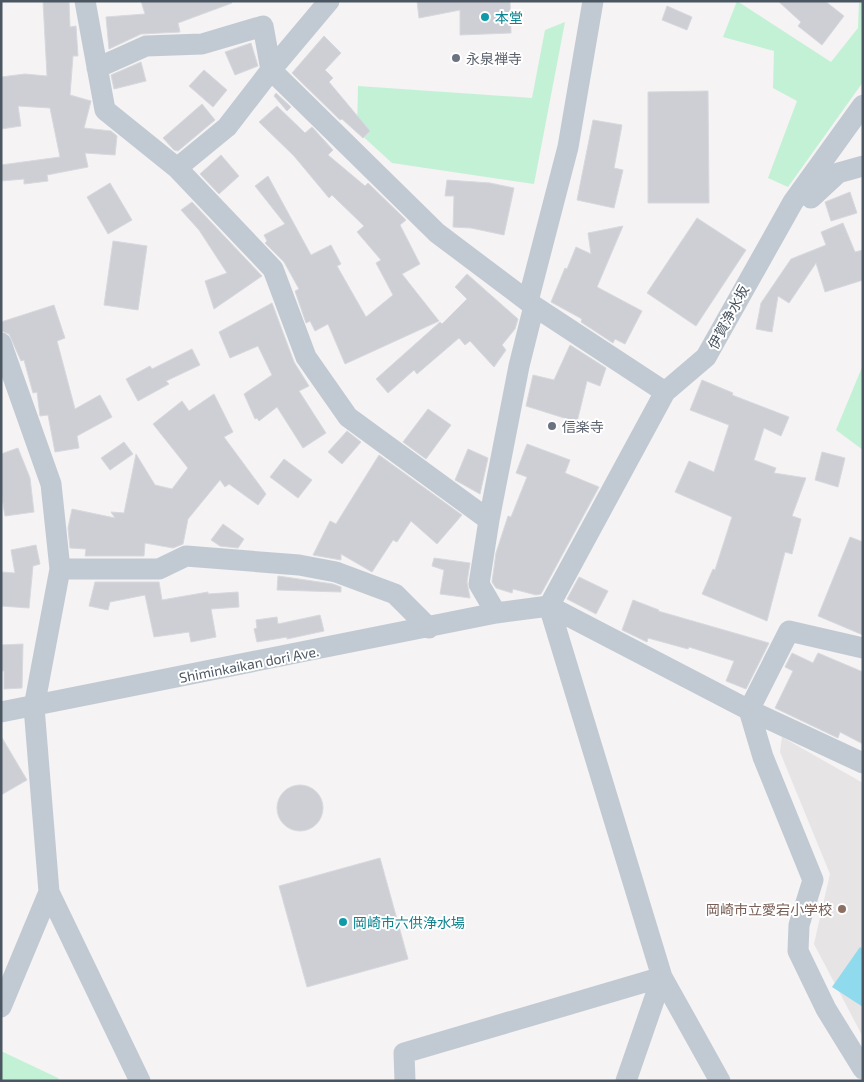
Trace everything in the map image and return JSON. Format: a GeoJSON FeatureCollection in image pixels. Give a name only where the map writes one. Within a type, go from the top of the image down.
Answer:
{"type":"FeatureCollection","features":[{"type":"Feature","properties":{"kind":"street"},"geometry":{"type":"LineString","coordinates":[[85,1],[105,110],[178,168],[273,270],[306,357],[348,417],[488,520]]}},
{"type":"Feature","properties":{"kind":"street"},"geometry":{"type":"LineString","coordinates":[[178,168],[228,127],[270,70],[329,1]]}},
{"type":"Feature","properties":{"kind":"street"},"geometry":{"type":"LineString","coordinates":[[496,613],[479,584],[488,520],[531,303],[568,147],[593,1]]}},
{"type":"Feature","properties":{"kind":"street"},"geometry":{"type":"LineString","coordinates":[[97,68],[146,46],[202,44],[263,26],[270,70],[436,232],[531,303],[665,392]]}},
{"type":"Feature","properties":{"kind":"street","name":"伊賀浄水坂"},"geometry":{"type":"LineString","coordinates":[[549,606],[665,392],[706,357],[793,202],[863,105]]}},
{"type":"Feature","properties":{"kind":"street"},"geometry":{"type":"LineString","coordinates":[[811,198],[838,173],[863,166]]}},
{"type":"Feature","properties":{"kind":"street"},"geometry":{"type":"LineString","coordinates":[[1,343],[50,484],[60,569],[34,707],[49,892],[140,1081]]}},
{"type":"Feature","properties":{"kind":"street"},"geometry":{"type":"LineString","coordinates":[[60,569],[159,569],[186,556],[299,565],[336,572],[394,594],[429,628]]}},
{"type":"Feature","properties":{"kind":"street"},"geometry":{"type":"LineString","coordinates":[[549,606],[749,710],[863,763]]}},
{"type":"Feature","properties":{"kind":"street"},"geometry":{"type":"LineString","coordinates":[[549,606],[662,977],[720,1081]]}},
{"type":"Feature","properties":{"kind":"street","name":"Shiminkaikan dori Ave."},"geometry":{"type":"LineString","coordinates":[[1,712],[429,628],[496,613],[549,606]]}},
{"type":"Feature","properties":{"kind":"street"},"geometry":{"type":"LineString","coordinates":[[863,648],[789,631],[749,710],[763,757],[813,880],[798,925],[798,951],[826,1009],[863,1069]]}},
{"type":"Feature","properties":{"kind":"street"},"geometry":{"type":"LineString","coordinates":[[1,1007],[49,892]]}},
{"type":"Feature","properties":{"kind":"street"},"geometry":{"type":"LineString","coordinates":[[405,1081],[404,1053],[662,977]]}},
{"type":"Feature","properties":{"kind":"street"},"geometry":{"type":"LineString","coordinates":[[626,1081],[662,977]]}},
{"type":"Feature","properties":{"kind":"shaded area","name":"岡崎市立愛宕小学校"},"geometry":{"type":"Polygon","coordinates":[[[782,737],[863,783],[863,1037],[814,944],[830,874],[780,752],[782,737]]]}},
{"type":"Feature","properties":{"kind":"green space"},"geometry":{"type":"Polygon","coordinates":[[[737,1],[831,62],[858,28],[859,1],[863,1],[863,82],[788,187],[768,178],[797,101],[773,88],[774,51],[723,37],[737,1]]]}},
{"type":"Feature","properties":{"kind":"green space"},"geometry":{"type":"Polygon","coordinates":[[[565,22],[534,184],[392,163],[357,131],[358,86],[532,98],[545,30],[565,22]]]}},
{"type":"Feature","properties":{"kind":"green space"},"geometry":{"type":"Polygon","coordinates":[[[863,365],[863,450],[836,430],[863,365]]]}},
{"type":"Feature","properties":{"kind":"green space"},"geometry":{"type":"Polygon","coordinates":[[[1,1051],[58,1078],[60,1081],[1,1081],[1,1051]]]}},
{"type":"Feature","properties":{"kind":"water"},"geometry":{"type":"Polygon","coordinates":[[[860,947],[863,949],[863,1007],[832,987],[860,947]]]}},
{"type":"Feature","properties":{"kind":"building"},"geometry":{"type":"Polygon","coordinates":[[[43,1],[69,1],[70,27],[76,26],[78,56],[73,56],[70,95],[91,101],[84,128],[111,131],[117,136],[115,155],[85,153],[88,167],[47,175],[48,181],[24,184],[24,179],[1,181],[1,165],[60,157],[50,108],[18,106],[21,126],[1,129],[1,77],[25,74],[47,76],[43,1]]]}},
{"type":"Feature","properties":{"kind":"building"},"geometry":{"type":"Polygon","coordinates":[[[141,1],[232,1],[232,3],[178,23],[180,32],[141,34],[109,49],[106,17],[145,14],[141,1]]]}},
{"type":"Feature","properties":{"kind":"building","name":"本堂"},"geometry":{"type":"Polygon","coordinates":[[[417,1],[510,1],[511,33],[460,35],[460,10],[419,18],[417,1]]]}},
{"type":"Feature","properties":{"kind":"building"},"geometry":{"type":"Polygon","coordinates":[[[778,1],[825,1],[844,16],[822,45],[798,26],[801,22],[778,1]]]}},
{"type":"Feature","properties":{"kind":"building"},"geometry":{"type":"Polygon","coordinates":[[[667,6],[692,17],[687,30],[662,20],[667,6]]]}},
{"type":"Feature","properties":{"kind":"building"},"geometry":{"type":"Polygon","coordinates":[[[324,36],[341,53],[325,70],[333,78],[329,82],[370,131],[363,138],[342,119],[340,120],[292,73],[324,36]]]}},
{"type":"Feature","properties":{"kind":"building"},"geometry":{"type":"Polygon","coordinates":[[[251,43],[258,66],[235,75],[225,52],[251,43]]]}},
{"type":"Feature","properties":{"kind":"building"},"geometry":{"type":"Polygon","coordinates":[[[141,62],[146,81],[114,89],[111,75],[141,62]]]}},
{"type":"Feature","properties":{"kind":"building"},"geometry":{"type":"Polygon","coordinates":[[[204,70],[227,90],[213,107],[189,86],[204,70]]]}},
{"type":"Feature","properties":{"kind":"building"},"geometry":{"type":"Polygon","coordinates":[[[708,91],[709,203],[648,203],[648,92],[708,91]]]}},
{"type":"Feature","properties":{"kind":"building"},"geometry":{"type":"Polygon","coordinates":[[[276,93],[291,107],[287,111],[274,96],[276,93]]]}},
{"type":"Feature","properties":{"kind":"building"},"geometry":{"type":"Polygon","coordinates":[[[202,104],[215,120],[178,151],[174,150],[163,138],[202,104]]]}},
{"type":"Feature","properties":{"kind":"building"},"geometry":{"type":"Polygon","coordinates":[[[277,106],[305,133],[312,127],[333,150],[328,155],[365,186],[368,183],[406,220],[400,225],[420,264],[402,274],[439,321],[345,364],[328,324],[315,331],[310,321],[306,323],[295,291],[299,289],[284,262],[265,243],[267,241],[264,235],[285,224],[255,186],[268,176],[311,255],[331,245],[341,264],[337,266],[366,317],[393,295],[376,263],[381,260],[357,232],[364,226],[332,195],[329,198],[294,156],[259,122],[277,106]]]}},
{"type":"Feature","properties":{"kind":"building"},"geometry":{"type":"Polygon","coordinates":[[[593,120],[622,125],[614,168],[623,170],[614,208],[577,200],[593,120]]]}},
{"type":"Feature","properties":{"kind":"building"},"geometry":{"type":"Polygon","coordinates":[[[221,155],[239,176],[219,194],[200,174],[221,155]]]}},
{"type":"Feature","properties":{"kind":"building"},"geometry":{"type":"Polygon","coordinates":[[[447,180],[490,183],[514,188],[504,235],[471,228],[453,227],[454,196],[445,196],[447,180]]]}},
{"type":"Feature","properties":{"kind":"building"},"geometry":{"type":"Polygon","coordinates":[[[110,183],[132,220],[108,234],[87,197],[110,183]]]}},
{"type":"Feature","properties":{"kind":"building"},"geometry":{"type":"Polygon","coordinates":[[[850,192],[857,213],[831,221],[825,202],[850,192]]]}},
{"type":"Feature","properties":{"kind":"building"},"geometry":{"type":"Polygon","coordinates":[[[192,202],[262,276],[214,309],[205,281],[227,273],[199,230],[181,210],[192,202]]]}},
{"type":"Feature","properties":{"kind":"building"},"geometry":{"type":"Polygon","coordinates":[[[697,218],[746,250],[696,326],[647,293],[697,218]]]}},
{"type":"Feature","properties":{"kind":"building"},"geometry":{"type":"Polygon","coordinates":[[[843,223],[855,252],[863,250],[863,280],[825,292],[816,263],[789,303],[778,296],[772,332],[756,329],[761,303],[791,259],[826,245],[821,232],[843,223]]]}},
{"type":"Feature","properties":{"kind":"building"},"geometry":{"type":"Polygon","coordinates":[[[623,226],[597,287],[642,311],[625,344],[615,339],[613,343],[581,322],[582,319],[551,302],[576,247],[591,254],[588,233],[623,226]]]}},
{"type":"Feature","properties":{"kind":"building"},"geometry":{"type":"Polygon","coordinates":[[[113,241],[147,246],[138,310],[104,305],[113,241]]]}},
{"type":"Feature","properties":{"kind":"building"},"geometry":{"type":"Polygon","coordinates":[[[467,274],[518,319],[515,329],[502,345],[506,350],[494,367],[470,341],[465,345],[459,338],[417,374],[414,370],[388,393],[376,379],[440,322],[442,324],[467,299],[455,287],[467,274]]]}},
{"type":"Feature","properties":{"kind":"building"},"geometry":{"type":"Polygon","coordinates":[[[272,303],[294,362],[309,386],[299,391],[326,433],[303,448],[277,407],[259,421],[257,418],[255,419],[244,394],[272,375],[258,346],[230,358],[219,332],[272,303]]]}},
{"type":"Feature","properties":{"kind":"building"},"geometry":{"type":"Polygon","coordinates":[[[54,305],[65,338],[57,341],[75,409],[100,395],[112,417],[77,436],[79,448],[55,452],[48,415],[40,416],[37,392],[33,393],[24,360],[21,361],[9,334],[1,331],[1,322],[54,305]]]}},
{"type":"Feature","properties":{"kind":"building"},"geometry":{"type":"Polygon","coordinates":[[[570,345],[606,368],[600,386],[587,381],[577,422],[526,406],[533,375],[554,380],[570,345]]]}},
{"type":"Feature","properties":{"kind":"building"},"geometry":{"type":"Polygon","coordinates":[[[192,349],[200,365],[166,381],[169,384],[138,401],[126,379],[150,366],[152,369],[192,349]]]}},
{"type":"Feature","properties":{"kind":"building"},"geometry":{"type":"Polygon","coordinates":[[[702,380],[733,393],[732,395],[789,417],[781,436],[764,428],[754,460],[776,468],[774,473],[806,478],[792,516],[801,519],[792,554],[785,552],[767,621],[702,594],[713,569],[715,570],[732,517],[675,492],[689,461],[714,472],[729,425],[690,410],[702,380]]]}},
{"type":"Feature","properties":{"kind":"building"},"geometry":{"type":"Polygon","coordinates":[[[214,394],[233,432],[224,437],[266,494],[258,505],[229,484],[225,487],[220,480],[188,519],[183,544],[173,548],[145,543],[144,556],[85,556],[86,549],[70,548],[68,528],[72,509],[115,518],[111,512],[124,513],[136,454],[155,485],[172,489],[188,468],[153,424],[182,401],[189,411],[214,394]]]}},
{"type":"Feature","properties":{"kind":"building"},"geometry":{"type":"Polygon","coordinates":[[[428,409],[451,425],[426,459],[403,442],[428,409]]]}},
{"type":"Feature","properties":{"kind":"building"},"geometry":{"type":"Polygon","coordinates":[[[347,431],[361,442],[342,464],[328,452],[347,431]]]}},
{"type":"Feature","properties":{"kind":"building"},"geometry":{"type":"Polygon","coordinates":[[[124,442],[133,454],[110,470],[101,458],[124,442]]]}},
{"type":"Feature","properties":{"kind":"building"},"geometry":{"type":"Polygon","coordinates":[[[527,444],[570,460],[565,473],[599,487],[541,594],[536,595],[513,589],[512,593],[496,588],[492,582],[496,553],[508,516],[511,517],[527,477],[516,473],[527,444]]]}},
{"type":"Feature","properties":{"kind":"building"},"geometry":{"type":"Polygon","coordinates":[[[18,448],[30,478],[34,512],[5,516],[1,492],[1,454],[18,448]]]}},
{"type":"Feature","properties":{"kind":"building"},"geometry":{"type":"Polygon","coordinates":[[[468,449],[488,458],[480,494],[455,480],[468,449]]]}},
{"type":"Feature","properties":{"kind":"building"},"geometry":{"type":"Polygon","coordinates":[[[822,452],[845,458],[838,487],[815,480],[822,452]]]}},
{"type":"Feature","properties":{"kind":"building"},"geometry":{"type":"Polygon","coordinates":[[[379,455],[462,515],[437,544],[411,521],[397,542],[393,540],[372,572],[341,554],[341,560],[313,555],[330,521],[336,524],[379,455]]]}},
{"type":"Feature","properties":{"kind":"building"},"geometry":{"type":"Polygon","coordinates":[[[284,459],[312,480],[298,498],[270,477],[284,459]]]}},
{"type":"Feature","properties":{"kind":"building"},"geometry":{"type":"Polygon","coordinates":[[[223,524],[244,539],[238,548],[220,546],[211,540],[223,524]]]}},
{"type":"Feature","properties":{"kind":"building"},"geometry":{"type":"Polygon","coordinates":[[[850,537],[863,542],[863,635],[818,616],[850,537]]]}},
{"type":"Feature","properties":{"kind":"building"},"geometry":{"type":"Polygon","coordinates":[[[36,545],[40,564],[33,566],[29,608],[1,606],[1,572],[15,573],[11,550],[36,545]]]}},
{"type":"Feature","properties":{"kind":"building"},"geometry":{"type":"Polygon","coordinates":[[[434,558],[470,563],[467,582],[470,598],[440,594],[444,570],[432,566],[434,558]]]}},
{"type":"Feature","properties":{"kind":"building"},"geometry":{"type":"Polygon","coordinates":[[[278,576],[333,584],[341,587],[341,592],[277,590],[278,576]]]}},
{"type":"Feature","properties":{"kind":"building"},"geometry":{"type":"Polygon","coordinates":[[[579,577],[608,591],[596,614],[567,599],[579,577]]]}},
{"type":"Feature","properties":{"kind":"building"},"geometry":{"type":"Polygon","coordinates":[[[95,582],[159,582],[162,600],[208,592],[208,594],[238,592],[239,607],[211,609],[216,637],[191,642],[189,632],[154,637],[145,595],[110,602],[108,610],[89,606],[95,582]]]}},
{"type":"Feature","properties":{"kind":"building"},"geometry":{"type":"Polygon","coordinates":[[[633,600],[658,611],[769,643],[746,689],[726,681],[734,661],[689,647],[688,649],[648,638],[647,642],[622,630],[633,600]]]}},
{"type":"Feature","properties":{"kind":"building"},"geometry":{"type":"Polygon","coordinates":[[[320,615],[324,631],[287,639],[287,637],[257,642],[254,629],[257,628],[256,620],[277,617],[278,624],[320,615]]]}},
{"type":"Feature","properties":{"kind":"building"},"geometry":{"type":"Polygon","coordinates":[[[23,644],[22,688],[4,689],[4,671],[1,671],[1,645],[23,644]]]}},
{"type":"Feature","properties":{"kind":"building"},"geometry":{"type":"Polygon","coordinates":[[[792,653],[813,663],[818,653],[863,672],[863,744],[840,732],[838,738],[775,708],[793,671],[785,667],[792,653]]]}},
{"type":"Feature","properties":{"kind":"building"},"geometry":{"type":"Polygon","coordinates":[[[1,736],[27,780],[1,795],[1,736]]]}},
{"type":"Feature","properties":{"kind":"building"},"geometry":{"type":"Polygon","coordinates":[[[300,785],[313,789],[319,795],[323,808],[319,821],[313,827],[300,831],[287,827],[281,821],[277,808],[281,795],[287,789],[300,785]]]}},
{"type":"Feature","properties":{"kind":"building","name":"岡崎市六供浄水場"},"geometry":{"type":"Polygon","coordinates":[[[380,858],[408,959],[307,987],[279,886],[380,858]]]}},
{"type":"Feature","properties":{"kind":"place","name":"本堂"},"geometry":{"type":"Point","coordinates":[485,17]}},
{"type":"Feature","properties":{"kind":"place","name":"永泉禅寺"},"geometry":{"type":"Point","coordinates":[456,58]}},
{"type":"Feature","properties":{"kind":"place","name":"信楽寺"},"geometry":{"type":"Point","coordinates":[552,426]}},
{"type":"Feature","properties":{"kind":"place","name":"岡崎市立愛宕小学校"},"geometry":{"type":"Point","coordinates":[842,909]}},
{"type":"Feature","properties":{"kind":"place","name":"岡崎市六供浄水場"},"geometry":{"type":"Point","coordinates":[343,922]}}]}
